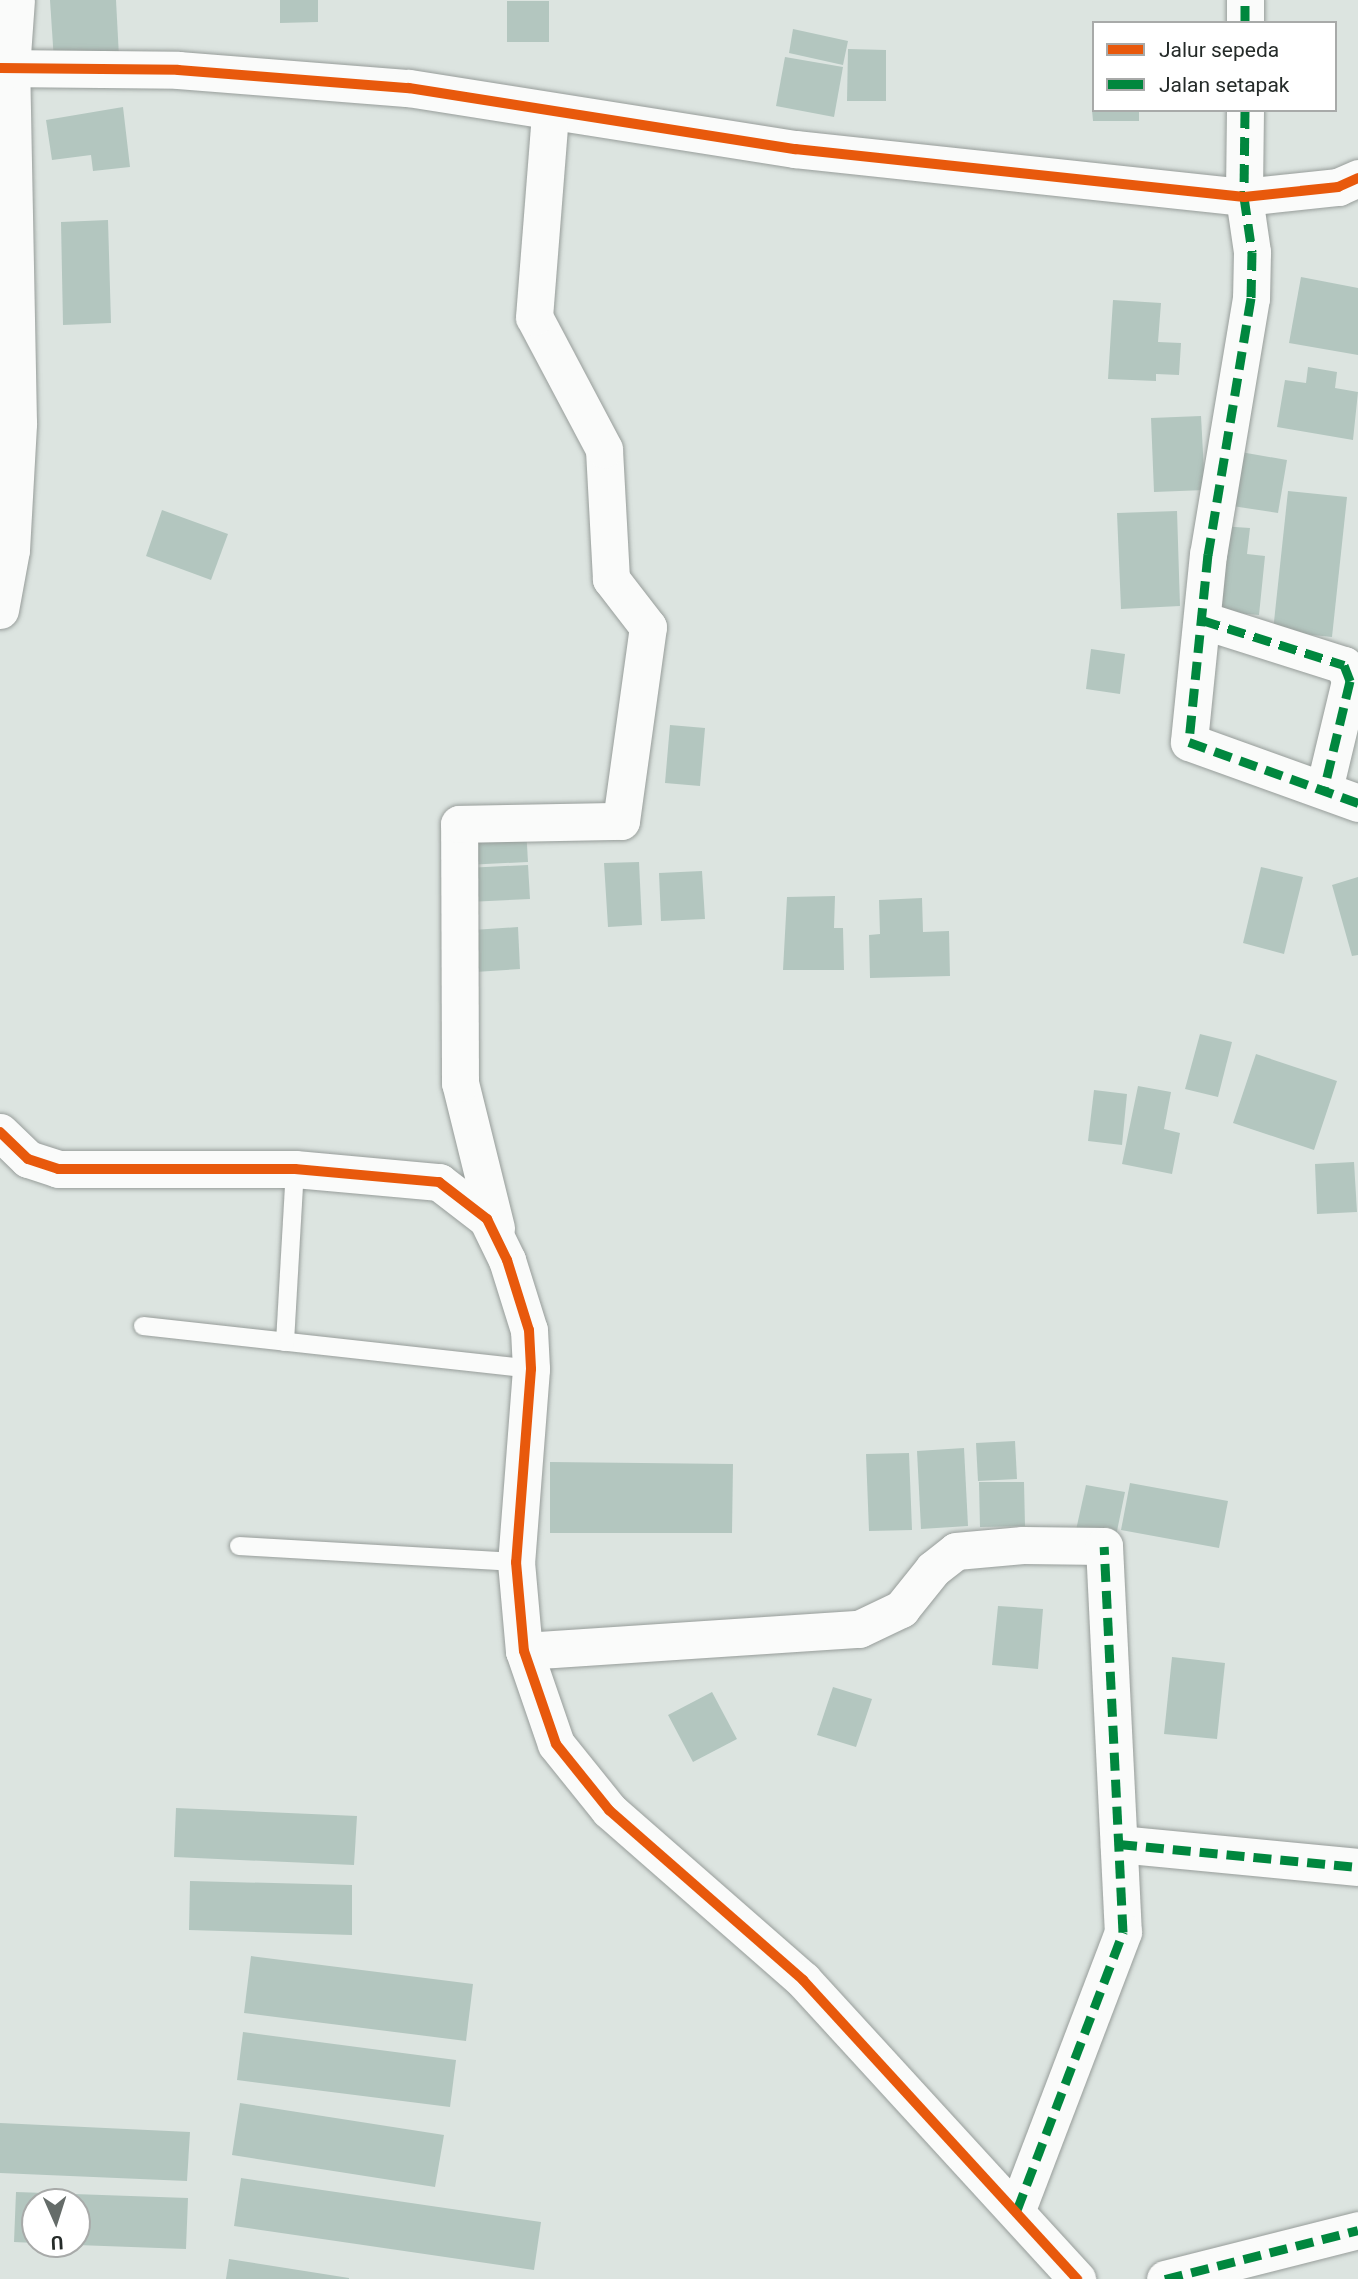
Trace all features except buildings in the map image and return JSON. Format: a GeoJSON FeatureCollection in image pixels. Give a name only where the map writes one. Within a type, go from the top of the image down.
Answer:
{"type":"FeatureCollection","features":[{"type":"Feature","properties":{"kind":"street"},"geometry":{"type":"LineString","coordinates":[[0,610],[11,550],[18,423],[6,69],[16,0]]}},
{"type":"Feature","properties":{"kind":"street"},"geometry":{"type":"LineString","coordinates":[[1245,0],[1245,21]]}},
{"type":"Feature","properties":{"kind":"street"},"geometry":{"type":"LineString","coordinates":[[6,69],[178,71],[410,88],[795,149],[1244,198],[1338,187],[1358,178]]}},
{"type":"Feature","properties":{"kind":"street"},"geometry":{"type":"LineString","coordinates":[[550,112],[534,317],[604,449],[611,579],[648,627],[621,821],[459,824],[460,1083],[498,1237],[526,1319],[531,1369],[516,1562],[524,1651],[556,1744],[610,1810],[803,1980],[1017,2210],[1077,2279]]}},
{"type":"Feature","properties":{"kind":"street"},"geometry":{"type":"LineString","coordinates":[[1245,112],[1244,198],[1252,252],[1247,338],[1210,540],[1189,742],[1358,803]]}},
{"type":"Feature","properties":{"kind":"street"},"geometry":{"type":"LineString","coordinates":[[1202,620],[1344,665],[1350,681],[1324,789]]}},
{"type":"Feature","properties":{"kind":"street"},"geometry":{"type":"LineString","coordinates":[[0,1132],[28,1159],[58,1169],[295,1169],[439,1182],[473,1204],[498,1237]]}},
{"type":"Feature","properties":{"kind":"street"},"geometry":{"type":"LineString","coordinates":[[524,1651],[859,1629],[901,1609],[933,1569],[956,1551],[1023,1545],[1104,1546],[1123,1932],[1017,2210]]}},
{"type":"Feature","properties":{"kind":"street"},"geometry":{"type":"LineString","coordinates":[[1119,1844],[1358,1867]]}},
{"type":"Feature","properties":{"kind":"street"},"geometry":{"type":"LineString","coordinates":[[1165,2279],[1358,2230]]}},
{"type":"Feature","properties":{"kind":"lane"},"geometry":{"type":"LineString","coordinates":[[285,1342],[295,1169]]}},
{"type":"Feature","properties":{"kind":"lane"},"geometry":{"type":"LineString","coordinates":[[143,1326],[531,1369]]}},
{"type":"Feature","properties":{"kind":"lane"},"geometry":{"type":"LineString","coordinates":[[239,1546],[516,1562]]}},
{"type":"Feature","properties":{"kind":"marked path"},"geometry":{"type":"LineString","coordinates":[[1245,0],[1245,21]]}},
{"type":"Feature","properties":{"kind":"marked path"},"geometry":{"type":"LineString","coordinates":[[1245,112],[1244,197],[1252,252],[1251,298],[1208,554],[1189,742],[1358,803]]}},
{"type":"Feature","properties":{"kind":"marked path"},"geometry":{"type":"LineString","coordinates":[[1202,620],[1344,665],[1350,681],[1324,789]]}},
{"type":"Feature","properties":{"kind":"marked path"},"geometry":{"type":"LineString","coordinates":[[1017,2210],[1123,1932],[1104,1546]]}},
{"type":"Feature","properties":{"kind":"marked path"},"geometry":{"type":"LineString","coordinates":[[1119,1844],[1358,1867]]}},
{"type":"Feature","properties":{"kind":"marked path"},"geometry":{"type":"LineString","coordinates":[[1165,2279],[1358,2230]]}},
{"type":"Feature","properties":{"kind":"cycle path"},"geometry":{"type":"LineString","coordinates":[[0,68],[178,70],[409,88],[795,149],[1244,197],[1338,187],[1358,178]]}},
{"type":"Feature","properties":{"kind":"cycle path"},"geometry":{"type":"LineString","coordinates":[[0,1132],[28,1159],[58,1169],[295,1169],[439,1182],[487,1219],[507,1260],[529,1330],[531,1369],[516,1562],[524,1651],[556,1744],[609,1810],[803,1980],[1077,2279]]}}]}
